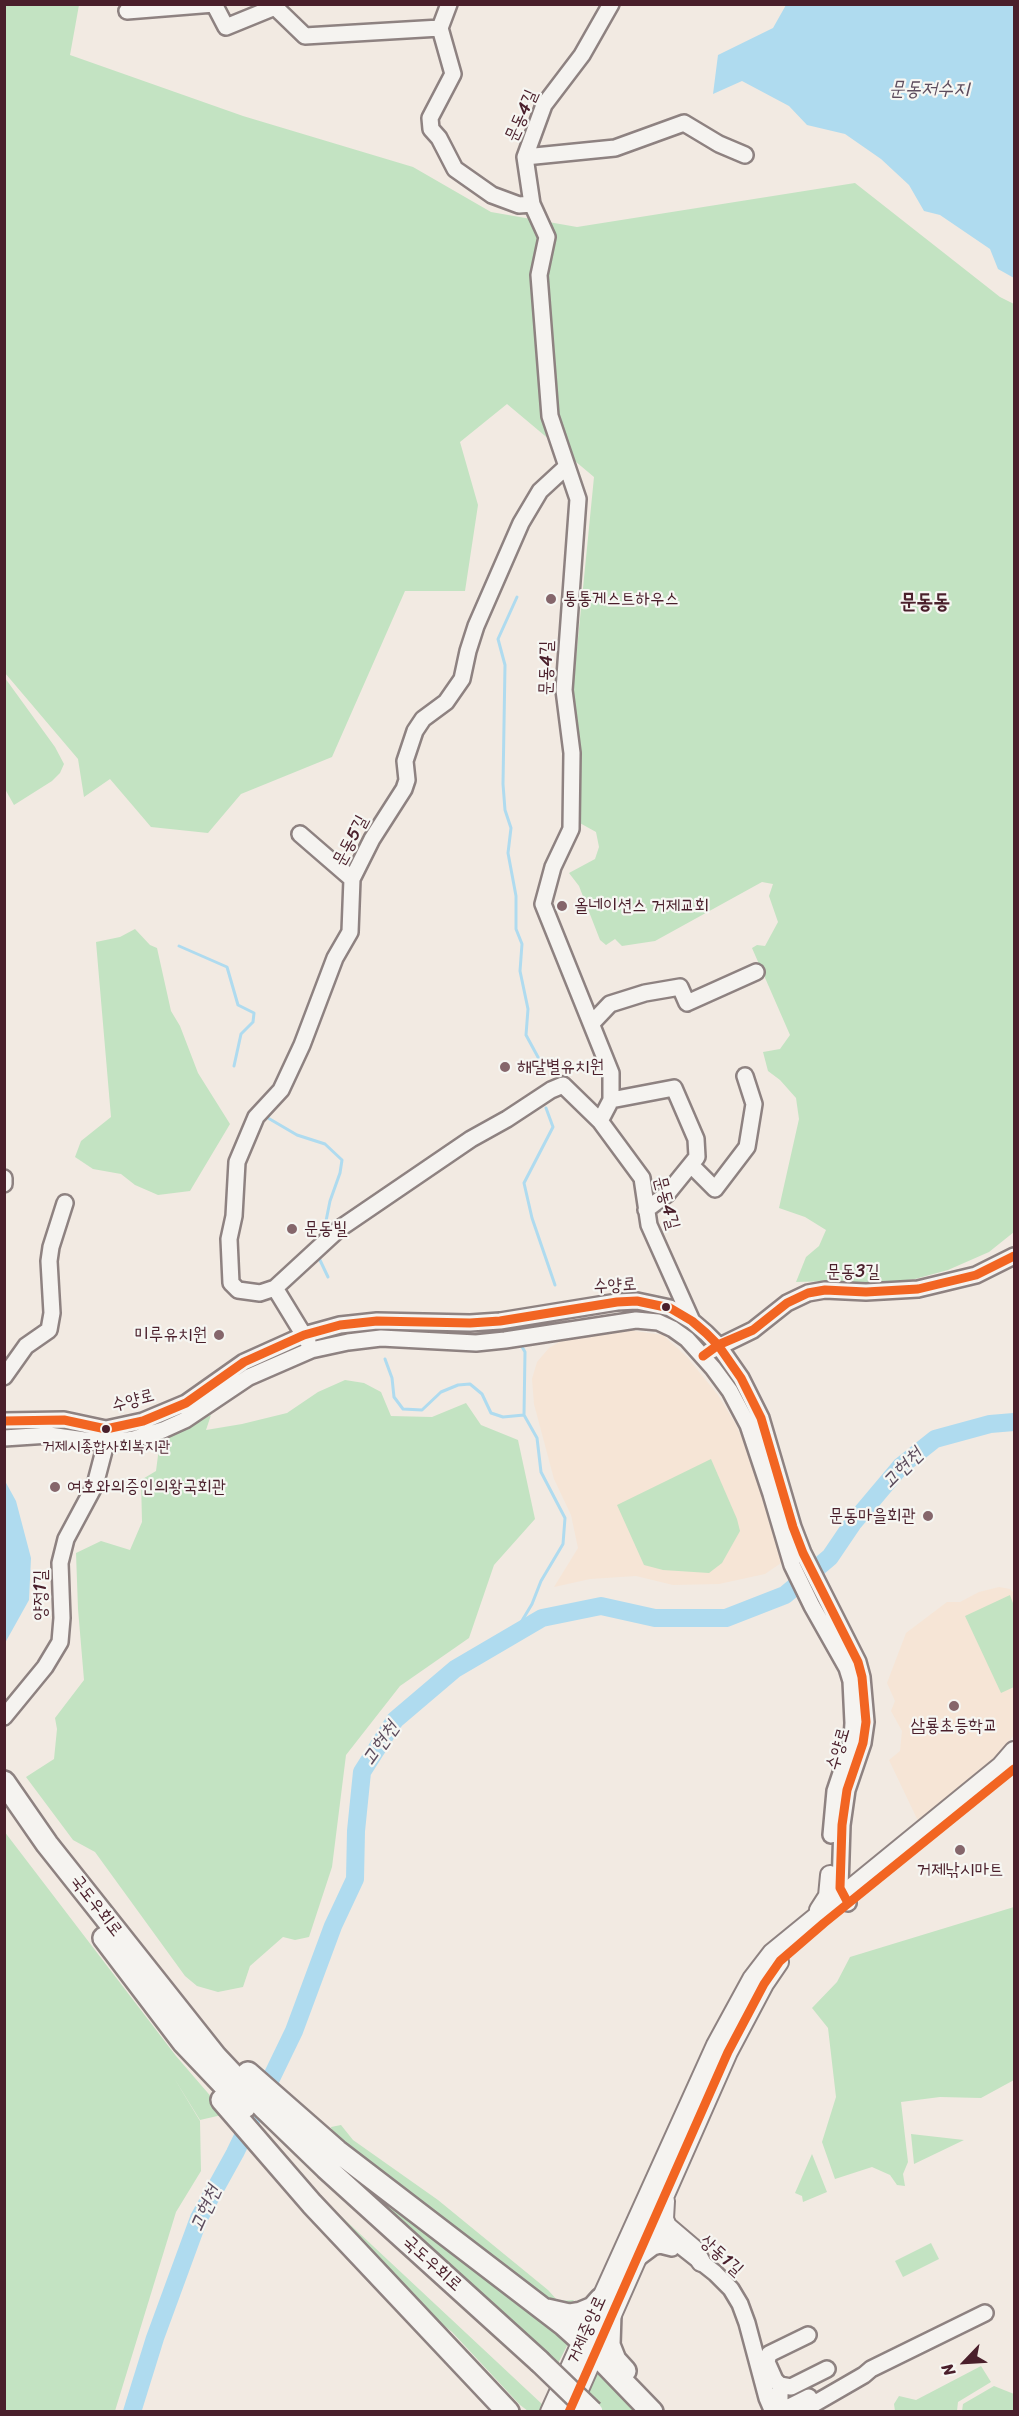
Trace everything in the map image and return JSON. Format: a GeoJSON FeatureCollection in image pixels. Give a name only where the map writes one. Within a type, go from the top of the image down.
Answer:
{"type":"FeatureCollection","features":[{"type":"Feature","properties":{"kind":"highway","name":"국도우회로"},"geometry":{"type":"LineString","coordinates":[[4,1782],[47,1844],[188,2034]]}},
{"type":"Feature","properties":{"kind":"highway","name":"국도우회로"},"geometry":{"type":"LineString","coordinates":[[4,1805],[188,2034]]}},
{"type":"Feature","properties":{"kind":"highway"},"geometry":{"type":"LineString","coordinates":[[188,2034],[242,2105],[540,2307],[588,2347],[652,2412]]}},
{"type":"Feature","properties":{"kind":"highway"},"geometry":{"type":"LineString","coordinates":[[188,2034],[328,2165]]}},
{"type":"Feature","properties":{"kind":"highway"},"geometry":{"type":"LineString","coordinates":[[188,2034],[207,2083],[300,2190],[508,2412]]}},
{"type":"Feature","properties":{"kind":"highway","name":"국도우회로"},"geometry":{"type":"LineString","coordinates":[[328,2165],[535,2366]]}},
{"type":"Feature","properties":{"kind":"highway"},"geometry":{"type":"LineString","coordinates":[[540,2307],[569,2315],[605,2306],[609,2344],[615,2360],[662,2412]]}},
{"type":"Feature","properties":{"kind":"highway"},"geometry":{"type":"LineString","coordinates":[[418,2317],[437,2328],[455,2344],[519,2412]]}},
{"type":"Feature","properties":{"kind":"highway"},"geometry":{"type":"LineString","coordinates":[[535,2366],[574,2412]]}},
{"type":"Feature","properties":{"kind":"highway"},"geometry":{"type":"LineString","coordinates":[[535,2366],[592,2412]]}},
{"type":"Feature","properties":{"kind":"main road","name":"거제중앙로"},"geometry":{"type":"LineString","coordinates":[[569,2412],[588,2347],[605,2306],[643,2227],[716,2045],[752,1979],[772,1953],[811,1920],[842,1902],[861,1879],[1001,1766],[1014,1750]]}},
{"type":"Feature","properties":{"kind":"main road","name":"거제중앙로"},"geometry":{"type":"LineString","coordinates":[[605,2306],[635,2261],[643,2227],[664,2199],[728,2052],[764,1984],[780,1961],[842,1902],[1014,1769]]}},
{"type":"Feature","properties":{"kind":"main road"},"geometry":{"type":"LineString","coordinates":[[811,1920],[826,1901],[835,1875]]}},
{"type":"Feature","properties":{"kind":"main road"},"geometry":{"type":"LineString","coordinates":[[664,2199],[664,2219],[667,2226],[694,2249],[700,2262]]}},
{"type":"Feature","properties":{"kind":"main road","name":"거제중앙로"},"geometry":{"type":"LineString","coordinates":[[550,2412],[588,2347]]}},
{"type":"Feature","properties":{"kind":"street"},"geometry":{"type":"LineString","coordinates":[[127,11],[214,4],[225,27],[275,8],[305,36],[440,28]]}},
{"type":"Feature","properties":{"kind":"street"},"geometry":{"type":"LineString","coordinates":[[449,4],[440,28],[453,74],[430,118],[431,129],[439,138],[455,169],[492,195],[519,205],[532,204]]}},
{"type":"Feature","properties":{"kind":"street","name":"문동4길"},"geometry":{"type":"LineString","coordinates":[[611,4],[582,55],[544,105],[525,157],[532,204],[547,237],[539,275],[550,416],[578,499],[564,690],[572,753],[571,829],[553,867],[543,904],[611,1073],[610,1100],[600,1121],[642,1179],[649,1225],[692,1321]]}},
{"type":"Feature","properties":{"kind":"street"},"geometry":{"type":"LineString","coordinates":[[525,157],[615,148],[684,123],[719,144],[745,155]]}},
{"type":"Feature","properties":{"kind":"street","name":"문동5길"},"geometry":{"type":"LineString","coordinates":[[275,1288],[260,1293],[238,1290],[231,1283],[230,1239],[234,1216],[237,1162],[256,1117],[281,1090],[302,1045],[335,958],[350,932],[352,879],[372,839],[404,789],[407,780],[405,761],[416,731],[423,719],[446,702],[462,679],[476,626],[521,524],[540,491],[566,467]]}},
{"type":"Feature","properties":{"kind":"street"},"geometry":{"type":"LineString","coordinates":[[300,834],[352,879]]}},
{"type":"Feature","properties":{"kind":"street"},"geometry":{"type":"LineString","coordinates":[[592,1023],[610,1004],[645,993],[680,987],[687,1003],[756,972]]}},
{"type":"Feature","properties":{"kind":"street"},"geometry":{"type":"LineString","coordinates":[[691,1165],[715,1189],[747,1147],[754,1104],[745,1076]]}},
{"type":"Feature","properties":{"kind":"street"},"geometry":{"type":"LineString","coordinates":[[312,1350],[275,1288],[339,1229],[471,1139],[563,1085],[600,1121]]}},
{"type":"Feature","properties":{"kind":"street"},"geometry":{"type":"LineString","coordinates":[[610,1100],[674,1088],[696,1139],[698,1157],[667,1194],[646,1210]]}},
{"type":"Feature","properties":{"kind":"street"},"geometry":{"type":"LineString","coordinates":[[4,1178],[4,1184]]}},
{"type":"Feature","properties":{"kind":"street"},"geometry":{"type":"LineString","coordinates":[[4,1377],[26,1346],[49,1330],[52,1313],[50,1254],[64,1203]]}},
{"type":"Feature","properties":{"kind":"street","name":"문동3길"},"geometry":{"type":"LineString","coordinates":[[703,1356],[718,1346],[753,1330],[787,1303],[808,1293],[825,1290],[866,1292],[918,1289],[976,1275],[1014,1256]]}},
{"type":"Feature","properties":{"kind":"street","name":"수양로"},"geometry":{"type":"LineString","coordinates":[[106,1436],[186,1403],[244,1362],[304,1335],[340,1325],[377,1321],[470,1323],[500,1321],[637,1301],[670,1308],[692,1321],[718,1346],[741,1378],[761,1418],[793,1527],[803,1553],[858,1662],[862,1677],[866,1722],[863,1743],[847,1790],[835,1875]]}},
{"type":"Feature","properties":{"kind":"street","name":"수양로"},"geometry":{"type":"LineString","coordinates":[[4,1421],[64,1420],[106,1436],[134,1439],[185,1420],[249,1377],[312,1350],[348,1342],[381,1338],[476,1343],[636,1320],[658,1322],[673,1329],[687,1338],[703,1356],[730,1391],[748,1425],[792,1565],[847,1668],[854,1708],[852,1740],[834,1795],[835,1875],[842,1902]]}},
{"type":"Feature","properties":{"kind":"street"},"geometry":{"type":"LineString","coordinates":[[4,1438],[49,1435],[106,1436]]}},
{"type":"Feature","properties":{"kind":"street","name":"양정1길"},"geometry":{"type":"LineString","coordinates":[[4,1717],[45,1667],[60,1642],[62,1618],[60,1563],[66,1539],[95,1485],[106,1436]]}},
{"type":"Feature","properties":{"kind":"street"},"geometry":{"type":"LineString","coordinates":[[835,1875],[846,1881],[861,1879]]}},
{"type":"Feature","properties":{"kind":"street","name":"상동1길"},"geometry":{"type":"LineString","coordinates":[[643,2227],[713,2279],[725,2291],[742,2325],[766,2412]]}},
{"type":"Feature","properties":{"kind":"street","name":"상동1길"},"geometry":{"type":"LineString","coordinates":[[643,2227],[700,2262],[730,2289],[740,2304],[767,2398],[773,2411]]}},
{"type":"Feature","properties":{"kind":"street"},"geometry":{"type":"LineString","coordinates":[[635,2261],[646,2250],[653,2247],[660,2245],[672,2248]]}},
{"type":"Feature","properties":{"kind":"street"},"geometry":{"type":"LineString","coordinates":[[800,2412],[871,2369],[985,2313]]}},
{"type":"Feature","properties":{"kind":"street"},"geometry":{"type":"LineString","coordinates":[[808,2335],[769,2354],[767,2362],[774,2380],[780,2385],[791,2387],[827,2369]]}},
{"type":"Feature","properties":{"kind":"street"},"geometry":{"type":"LineString","coordinates":[[779,2412],[839,2380],[862,2370],[871,2369]]}},
{"type":"Feature","properties":{"kind":"street"},"geometry":{"type":"LineString","coordinates":[[773,2411],[780,2401],[780,2385]]}},
{"type":"Feature","properties":{"kind":"shaded area"},"geometry":{"type":"Polygon","coordinates":[[[628,1330],[663,1335],[687,1357],[718,1395],[735,1423],[755,1466],[784,1561],[765,1574],[719,1584],[673,1585],[636,1576],[590,1579],[554,1587],[578,1548],[571,1515],[554,1479],[534,1404],[532,1379],[537,1362],[549,1348],[566,1338],[628,1330]]]}},
{"type":"Feature","properties":{"kind":"shaded area","name":"삼룡초등학교"},"geometry":{"type":"Polygon","coordinates":[[[999,1587],[1010,1589],[1014,1593],[1014,1735],[995,1760],[919,1823],[889,1760],[900,1751],[902,1731],[891,1711],[895,1701],[887,1683],[906,1633],[947,1602],[960,1602],[979,1592],[999,1587]]]}},
{"type":"Feature","properties":{"kind":"green space"},"geometry":{"type":"Polygon","coordinates":[[[4,5],[79,5],[70,55],[243,116],[413,167],[491,212],[577,227],[855,183],[1000,297],[1014,304],[1014,1232],[989,1252],[948,1270],[915,1279],[864,1286],[832,1281],[796,1282],[806,1257],[819,1246],[826,1230],[805,1217],[779,1208],[799,1119],[796,1098],[780,1080],[768,1071],[763,1052],[780,1049],[790,1035],[752,948],[757,945],[765,946],[778,922],[769,896],[773,884],[762,882],[655,941],[622,946],[615,939],[606,945],[600,940],[579,886],[569,873],[595,859],[599,847],[596,832],[578,822],[578,753],[573,689],[594,477],[507,404],[460,442],[478,505],[465,591],[405,591],[332,757],[241,794],[208,833],[151,827],[110,779],[84,797],[78,759],[5,673],[4,5]]]}},
{"type":"Feature","properties":{"kind":"green space"},"geometry":{"type":"Polygon","coordinates":[[[5,678],[55,747],[64,764],[60,773],[52,781],[14,805],[5,789],[5,678]]]}},
{"type":"Feature","properties":{"kind":"green space"},"geometry":{"type":"Polygon","coordinates":[[[135,929],[150,945],[157,948],[171,1011],[180,1026],[198,1073],[230,1124],[190,1191],[158,1195],[135,1185],[121,1174],[93,1169],[75,1157],[81,1141],[111,1117],[96,942],[120,937],[135,929]]]}},
{"type":"Feature","properties":{"kind":"green space"},"geometry":{"type":"Polygon","coordinates":[[[345,1380],[364,1383],[381,1392],[391,1416],[432,1417],[466,1403],[481,1425],[518,1440],[535,1519],[494,1565],[469,1638],[400,1686],[346,1755],[332,1867],[309,1937],[295,1940],[283,1937],[250,1966],[243,1987],[218,1992],[197,1986],[185,1976],[95,1852],[73,1840],[26,1777],[54,1759],[57,1729],[55,1718],[84,1680],[76,1553],[101,1541],[130,1550],[142,1522],[141,1480],[156,1471],[160,1440],[211,1415],[206,1430],[287,1413],[318,1392],[345,1380]]]}},
{"type":"Feature","properties":{"kind":"green space"},"geometry":{"type":"Polygon","coordinates":[[[711,1459],[740,1531],[722,1563],[709,1573],[663,1570],[644,1565],[617,1505],[711,1459]]]}},
{"type":"Feature","properties":{"kind":"green space"},"geometry":{"type":"Polygon","coordinates":[[[1010,1595],[1014,1606],[1014,1687],[1001,1693],[965,1616],[1010,1595]]]}},
{"type":"Feature","properties":{"kind":"green space"},"geometry":{"type":"Polygon","coordinates":[[[4,1831],[176,2056],[226,2114],[200,2120],[174,2078],[200,2121],[201,2171],[176,2212],[115,2411],[5,2411],[4,1831]]]}},
{"type":"Feature","properties":{"kind":"green space"},"geometry":{"type":"Polygon","coordinates":[[[1014,1907],[1014,2080],[981,2098],[940,2097],[901,2102],[908,2162],[903,2174],[905,2186],[897,2185],[890,2175],[872,2167],[835,2179],[822,2142],[836,2097],[828,2028],[812,2008],[837,1982],[850,1957],[1014,1907]]]}},
{"type":"Feature","properties":{"kind":"green space"},"geometry":{"type":"Polygon","coordinates":[[[341,2125],[353,2140],[438,2200],[548,2290],[558,2301],[574,2300],[569,2306],[551,2304],[335,2142],[331,2127],[341,2125]]]}},
{"type":"Feature","properties":{"kind":"green space"},"geometry":{"type":"Polygon","coordinates":[[[911,2134],[964,2140],[914,2164],[911,2134]]]}},
{"type":"Feature","properties":{"kind":"green space"},"geometry":{"type":"Polygon","coordinates":[[[812,2154],[827,2192],[803,2202],[802,2196],[795,2193],[812,2154]]]}},
{"type":"Feature","properties":{"kind":"green space"},"geometry":{"type":"Polygon","coordinates":[[[330,2159],[560,2330],[568,2344],[554,2371],[330,2159]]]}},
{"type":"Feature","properties":{"kind":"green space"},"geometry":{"type":"Polygon","coordinates":[[[312,2189],[543,2405],[539,2411],[528,2411],[520,2405],[452,2332],[428,2313],[312,2189]]]}},
{"type":"Feature","properties":{"kind":"green space"},"geometry":{"type":"Polygon","coordinates":[[[931,2243],[939,2259],[903,2277],[895,2261],[931,2243]]]}},
{"type":"Feature","properties":{"kind":"green space"},"geometry":{"type":"Polygon","coordinates":[[[981,2366],[991,2382],[958,2402],[957,2411],[895,2411],[894,2404],[899,2396],[916,2400],[981,2366]]]}},
{"type":"Feature","properties":{"kind":"green space"},"geometry":{"type":"Polygon","coordinates":[[[599,2367],[647,2411],[600,2411],[585,2398],[599,2367]]]}},
{"type":"Feature","properties":{"kind":"green space"},"geometry":{"type":"Polygon","coordinates":[[[994,2386],[1014,2394],[1014,2411],[962,2411],[963,2404],[994,2386]]]}},
{"type":"Feature","properties":{"kind":"water","name":"문동저수지"},"geometry":{"type":"Polygon","coordinates":[[[786,5],[1012,5],[1014,8],[1014,278],[998,269],[990,249],[940,215],[924,211],[909,185],[881,159],[845,134],[807,125],[789,106],[742,81],[713,94],[718,55],[773,28],[786,5]]]}},
{"type":"Feature","properties":{"kind":"water"},"geometry":{"type":"Polygon","coordinates":[[[5,1481],[16,1501],[31,1558],[29,1600],[5,1643],[5,1481]]]}},
{"type":"Feature","properties":{"kind":"waterway"},"geometry":{"type":"LineString","coordinates":[[517,597],[498,639],[505,665],[503,784],[505,810],[511,828],[508,853],[516,896],[516,929],[522,944],[520,971],[528,1009],[526,1035],[539,1059],[542,1076]]}},
{"type":"Feature","properties":{"kind":"waterway"},"geometry":{"type":"LineString","coordinates":[[179,946],[227,967],[238,1005],[254,1013],[253,1022],[241,1034],[234,1066]]}},
{"type":"Feature","properties":{"kind":"waterway"},"geometry":{"type":"LineString","coordinates":[[546,1108],[553,1127],[524,1183],[532,1218],[555,1285]]}},
{"type":"Feature","properties":{"kind":"waterway"},"geometry":{"type":"LineString","coordinates":[[268,1118],[297,1135],[325,1144],[342,1160],[324,1231]]}},
{"type":"Feature","properties":{"kind":"waterway"},"geometry":{"type":"LineString","coordinates":[[318,1256],[328,1277]]}},
{"type":"Feature","properties":{"kind":"waterway"},"geometry":{"type":"LineString","coordinates":[[514,1634],[563,1544],[565,1518],[541,1472],[537,1438],[524,1415],[525,1352],[521,1345]]}},
{"type":"Feature","properties":{"kind":"waterway"},"geometry":{"type":"LineString","coordinates":[[385,1359],[392,1378],[394,1397],[403,1409],[422,1410],[441,1392],[458,1385],[470,1384],[482,1394],[491,1413],[503,1417],[524,1415]]}},
{"type":"Feature","properties":{"kind":"waterway","name":"고현천"},"geometry":{"type":"LineString","coordinates":[[132,2412],[155,2338],[199,2218],[235,2153],[294,2031],[333,1926],[355,1879],[356,1831],[362,1772],[395,1720],[455,1669],[542,1618],[601,1606],[655,1618],[726,1618],[785,1595],[830,1557],[853,1523],[901,1466],[935,1439],[990,1424],[1014,1422]]}},
{"type":"Feature","properties":{"kind":"transit line"},"geometry":{"type":"LineString","coordinates":[[703,1356],[718,1345],[753,1330],[787,1303],[808,1293],[825,1290],[866,1292],[918,1289],[976,1275],[1014,1256]]}},
{"type":"Feature","properties":{"kind":"transit line"},"geometry":{"type":"LineString","coordinates":[[4,1421],[64,1420],[106,1429],[143,1421],[186,1403],[244,1362],[304,1335],[340,1325],[377,1321],[470,1323],[500,1321],[617,1302],[637,1301],[670,1308],[692,1321],[706,1333],[718,1345],[741,1378],[761,1418],[793,1527],[803,1553],[858,1662],[862,1677],[866,1722],[863,1743],[847,1790],[842,1825],[840,1888],[848,1903]]}},
{"type":"Feature","properties":{"kind":"transit line"},"geometry":{"type":"LineString","coordinates":[[569,2412],[728,2052],[764,1984],[780,1961],[824,1923],[1014,1769]]}},
{"type":"Feature","properties":{"kind":"place","name":"통통게스트하우스"},"geometry":{"type":"Point","coordinates":[551,599]}},
{"type":"Feature","properties":{"kind":"place","name":"올네이션스 거제교회"},"geometry":{"type":"Point","coordinates":[562,906]}},
{"type":"Feature","properties":{"kind":"place","name":"해달별유치원"},"geometry":{"type":"Point","coordinates":[505,1067]}},
{"type":"Feature","properties":{"kind":"place","name":"문동빌"},"geometry":{"type":"Point","coordinates":[292,1229]}},
{"type":"Feature","properties":{"kind":"place","name":"미루유치원"},"geometry":{"type":"Point","coordinates":[219,1335]}},
{"type":"Feature","properties":{"kind":"place","name":"거제시종합사회복지관"},"geometry":{"type":"Point","coordinates":[106,1429]}},
{"type":"Feature","properties":{"kind":"place","name":"여호와의증인의왕국회관"},"geometry":{"type":"Point","coordinates":[55,1487]}},
{"type":"Feature","properties":{"kind":"place","name":"문동마을회관"},"geometry":{"type":"Point","coordinates":[928,1516]}},
{"type":"Feature","properties":{"kind":"place","name":"삼룡초등학교"},"geometry":{"type":"Point","coordinates":[954,1706]}},
{"type":"Feature","properties":{"kind":"place","name":"거제낚시마트"},"geometry":{"type":"Point","coordinates":[960,1850]}},
{"type":"Feature","properties":{"kind":"district","name":"문동동"},"geometry":{"type":"Point","coordinates":[925,603]}}]}
